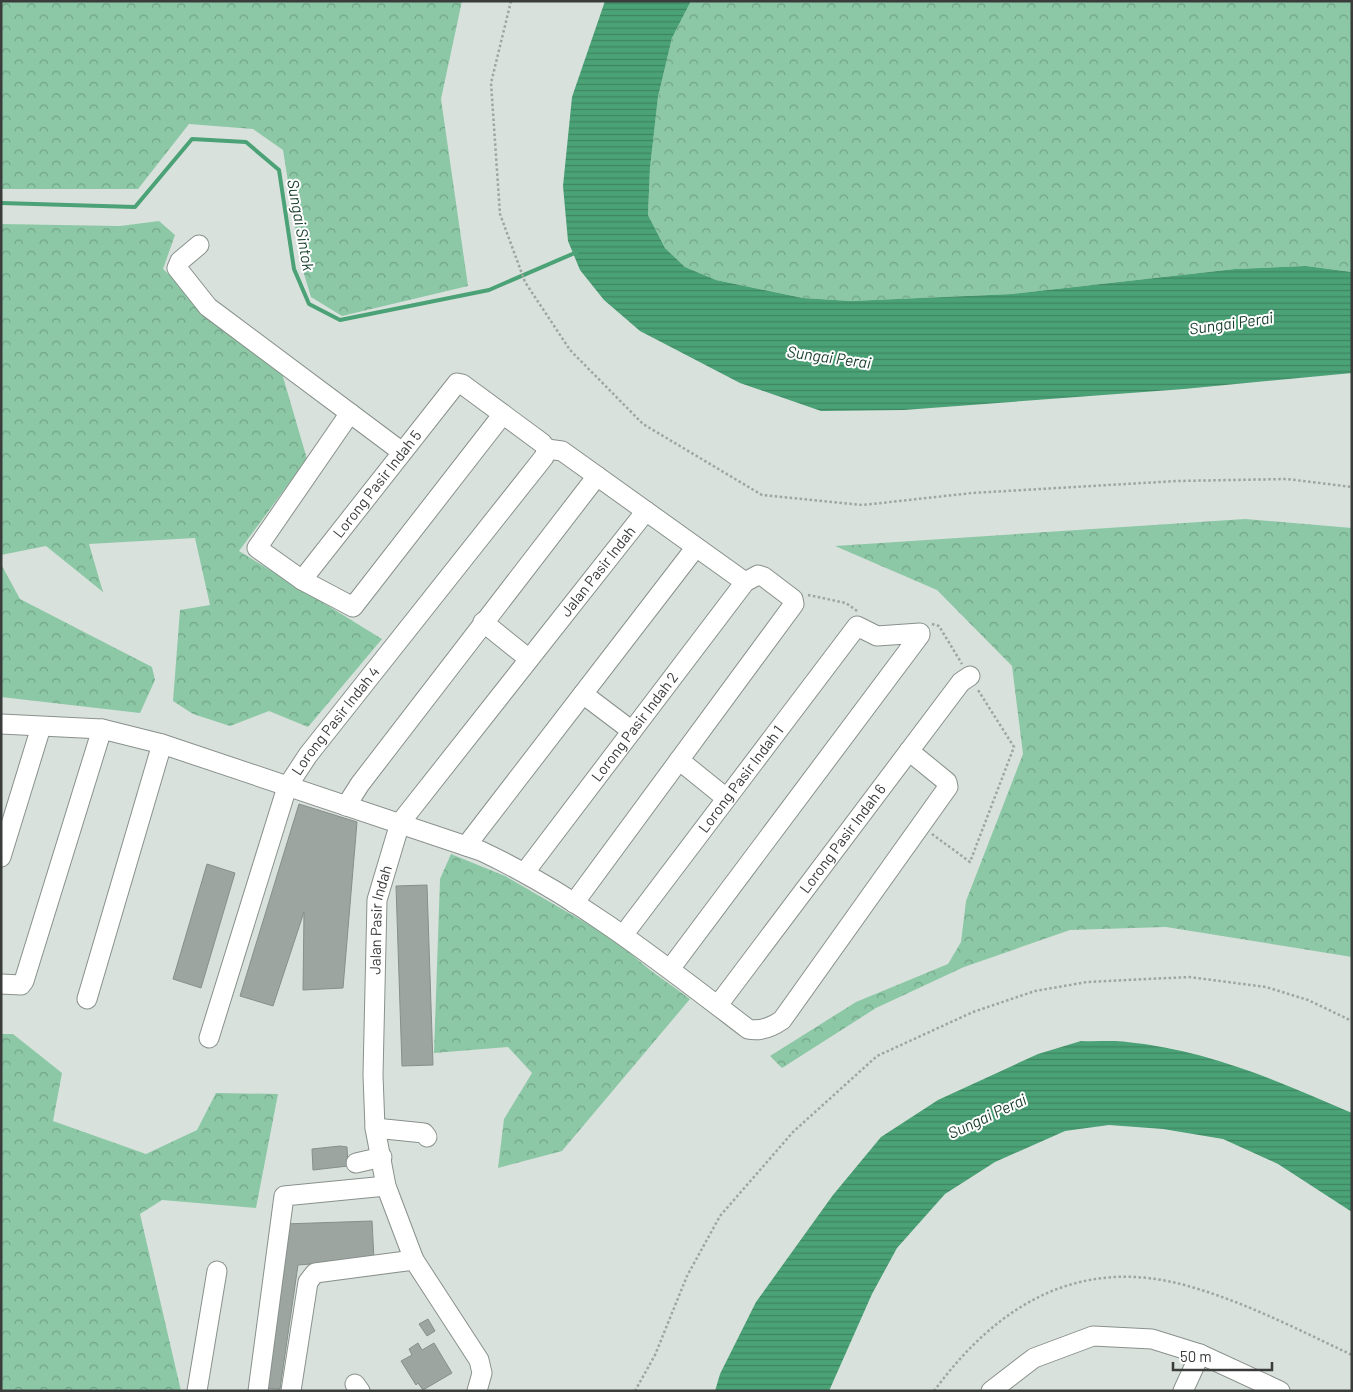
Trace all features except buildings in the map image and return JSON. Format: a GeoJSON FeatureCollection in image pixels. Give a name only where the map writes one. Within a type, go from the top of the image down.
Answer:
{"type":"FeatureCollection","features":[{"type":"Feature","properties":{"kind":"street"},"geometry":{"type":"LineString","coordinates":[[199,245],[180,261],[177,268],[208,307],[402,452]]}},
{"type":"Feature","properties":{"kind":"street","name":"Lorong Pasir Indah 5"},"geometry":{"type":"LineString","coordinates":[[302,580],[452,387],[462,384],[503,414]]}},
{"type":"Feature","properties":{"kind":"street"},"geometry":{"type":"LineString","coordinates":[[350,413],[258,546],[260,552],[302,580],[353,607],[503,414],[542,443],[547,449],[562,451],[745,582],[758,575],[764,576],[793,599],[794,604],[574,903]]}},
{"type":"Feature","properties":{"kind":"street","name":"Lorong Pasir Indah 4"},"geometry":{"type":"LineString","coordinates":[[209,1038],[287,787],[308,755],[544,457],[547,449]]}},
{"type":"Feature","properties":{"kind":"street"},"geometry":{"type":"LineString","coordinates":[[346,806],[360,784],[597,476]]}},
{"type":"Feature","properties":{"kind":"street","name":"Jalan Pasir Indah"},"geometry":{"type":"LineString","coordinates":[[477,1391],[482,1373],[479,1360],[414,1260],[386,1186],[375,1128],[373,1075],[377,900],[400,823],[646,511]]}},
{"type":"Feature","properties":{"kind":"street"},"geometry":{"type":"LineString","coordinates":[[466,846],[696,547]]}},
{"type":"Feature","properties":{"kind":"street","name":"Lorong Pasir Indah 2"},"geometry":{"type":"LineString","coordinates":[[525,872],[745,582]]}},
{"type":"Feature","properties":{"kind":"street"},"geometry":{"type":"LineString","coordinates":[[484,622],[529,660]]}},
{"type":"Feature","properties":{"kind":"street"},"geometry":{"type":"LineString","coordinates":[[858,625],[877,636],[920,633]]}},
{"type":"Feature","properties":{"kind":"street","name":"Lorong Pasir Indah 1"},"geometry":{"type":"LineString","coordinates":[[624,934],[858,625]]}},
{"type":"Feature","properties":{"kind":"street"},"geometry":{"type":"LineString","coordinates":[[670,969],[920,633]]}},
{"type":"Feature","properties":{"kind":"street","name":"Lorong Pasir Indah 6"},"geometry":{"type":"LineString","coordinates":[[718,1006],[961,682],[970,676]]}},
{"type":"Feature","properties":{"kind":"street"},"geometry":{"type":"LineString","coordinates":[[583,694],[632,732]]}},
{"type":"Feature","properties":{"kind":"street"},"geometry":{"type":"LineString","coordinates":[[1,724],[102,729],[162,744],[466,846],[525,872],[624,934],[748,1029],[757,1031],[775,1025],[782,1020],[919,824],[948,787],[948,782],[909,752]]}},
{"type":"Feature","properties":{"kind":"street"},"geometry":{"type":"LineString","coordinates":[[1,857],[41,727]]}},
{"type":"Feature","properties":{"kind":"street"},"geometry":{"type":"LineString","coordinates":[[1,984],[15,986],[21,985],[24,981],[102,729]]}},
{"type":"Feature","properties":{"kind":"street"},"geometry":{"type":"LineString","coordinates":[[87,999],[162,744]]}},
{"type":"Feature","properties":{"kind":"street"},"geometry":{"type":"LineString","coordinates":[[679,760],[726,798]]}},
{"type":"Feature","properties":{"kind":"street"},"geometry":{"type":"LineString","coordinates":[[375,1128],[424,1134],[426,1137]]}},
{"type":"Feature","properties":{"kind":"street"},"geometry":{"type":"LineString","coordinates":[[356,1163],[382,1158]]}},
{"type":"Feature","properties":{"kind":"street"},"geometry":{"type":"LineString","coordinates":[[258,1391],[284,1196],[386,1186]]}},
{"type":"Feature","properties":{"kind":"street"},"geometry":{"type":"LineString","coordinates":[[291,1391],[308,1282],[316,1273],[414,1260]]}},
{"type":"Feature","properties":{"kind":"street"},"geometry":{"type":"LineString","coordinates":[[197,1391],[217,1271]]}},
{"type":"Feature","properties":{"kind":"street"},"geometry":{"type":"LineString","coordinates":[[990,1391],[1034,1358],[1093,1336],[1152,1339],[1200,1354],[1280,1391]]}},
{"type":"Feature","properties":{"kind":"street"},"geometry":{"type":"LineString","coordinates":[[1183,1391],[1200,1354]]}},
{"type":"Feature","properties":{"kind":"path"},"geometry":{"type":"LineString","coordinates":[[512,1],[491,83],[500,214],[525,282],[570,350],[643,424],[762,495],[863,505],[972,493],[1177,481],[1287,479],[1352,487]]}},
{"type":"Feature","properties":{"kind":"path"},"geometry":{"type":"LineString","coordinates":[[793,599],[803,594],[846,603],[857,610],[858,625]]}},
{"type":"Feature","properties":{"kind":"path"},"geometry":{"type":"LineString","coordinates":[[919,824],[970,862],[1014,747],[939,626],[924,621],[920,633]]}},
{"type":"Feature","properties":{"kind":"path"},"geometry":{"type":"LineString","coordinates":[[634,1391],[656,1355],[687,1276],[720,1216],[793,1132],[876,1056],[973,1012],[1035,991],[1087,982],[1189,977],[1266,987],[1308,1000],[1352,1021]]}},
{"type":"Feature","properties":{"kind":"path"},"geometry":{"type":"LineString","coordinates":[[934,1391],[956,1362],[1002,1318],[1069,1284],[1097,1277],[1149,1279],[1187,1285],[1258,1312],[1352,1355]]}},
{"type":"Feature","properties":{"kind":"green space"},"geometry":{"type":"Polygon","coordinates":[[[1,1],[462,1],[441,99],[468,286],[342,316],[311,297],[301,264],[283,150],[253,129],[189,124],[138,189],[1,189],[1,1]]]}},
{"type":"Feature","properties":{"kind":"green space"},"geometry":{"type":"Polygon","coordinates":[[[691,1],[1352,1],[1352,272],[1306,266],[1235,269],[1012,294],[851,301],[803,298],[716,280],[685,267],[665,248],[648,215],[650,168],[658,97],[672,38],[691,1]]]}},
{"type":"Feature","properties":{"kind":"green space"},"geometry":{"type":"Polygon","coordinates":[[[159,221],[175,235],[163,269],[281,370],[307,459],[239,551],[382,639],[308,727],[269,711],[230,726],[193,714],[173,701],[180,610],[210,605],[195,538],[89,544],[103,592],[46,546],[1,555],[1,224],[120,226],[159,221]]]}},
{"type":"Feature","properties":{"kind":"green space"},"geometry":{"type":"Polygon","coordinates":[[[1245,519],[1352,528],[1352,957],[1166,927],[1070,930],[964,967],[876,1008],[782,1068],[770,1056],[856,1002],[948,964],[961,942],[966,901],[1023,754],[1012,666],[937,590],[835,546],[1245,519]]]}},
{"type":"Feature","properties":{"kind":"green space"},"geometry":{"type":"Polygon","coordinates":[[[1,564],[20,599],[152,667],[155,680],[140,713],[1,697],[1,564]]]}},
{"type":"Feature","properties":{"kind":"green space"},"geometry":{"type":"Polygon","coordinates":[[[451,854],[505,876],[612,938],[650,970],[690,999],[562,1151],[498,1168],[504,1119],[532,1073],[508,1047],[434,1053],[440,879],[451,854]]]}},
{"type":"Feature","properties":{"kind":"green space"},"geometry":{"type":"Polygon","coordinates":[[[1,1034],[13,1034],[62,1073],[53,1121],[146,1154],[197,1130],[216,1093],[278,1094],[256,1208],[162,1200],[140,1214],[181,1391],[1,1391],[1,1034]]]}},
{"type":"Feature","properties":{"kind":"water","name":"Sungai Perai"},"geometry":{"type":"Polygon","coordinates":[[[605,1],[691,1],[672,38],[658,97],[650,168],[648,215],[665,248],[685,267],[716,280],[803,298],[851,301],[1012,294],[1235,269],[1306,266],[1352,272],[1352,373],[1184,389],[904,410],[821,411],[740,383],[640,331],[604,300],[580,270],[568,241],[563,186],[572,97],[605,1]]]}},
{"type":"Feature","properties":{"kind":"water","name":"Sungai Perai"},"geometry":{"type":"Polygon","coordinates":[[[1081,1041],[1127,1042],[1186,1052],[1242,1068],[1352,1113],[1352,1212],[1278,1164],[1223,1139],[1163,1129],[1109,1125],[1065,1131],[995,1162],[945,1194],[897,1248],[872,1294],[829,1391],[715,1391],[720,1374],[756,1302],[833,1195],[881,1137],[938,1100],[1038,1054],[1081,1041]]]}},
{"type":"Feature","properties":{"kind":"waterway","name":"Sungai Sintok"},"geometry":{"type":"LineString","coordinates":[[1,203],[135,207],[192,139],[246,142],[279,170],[294,269],[309,304],[340,320],[489,290],[577,252]]}}]}
